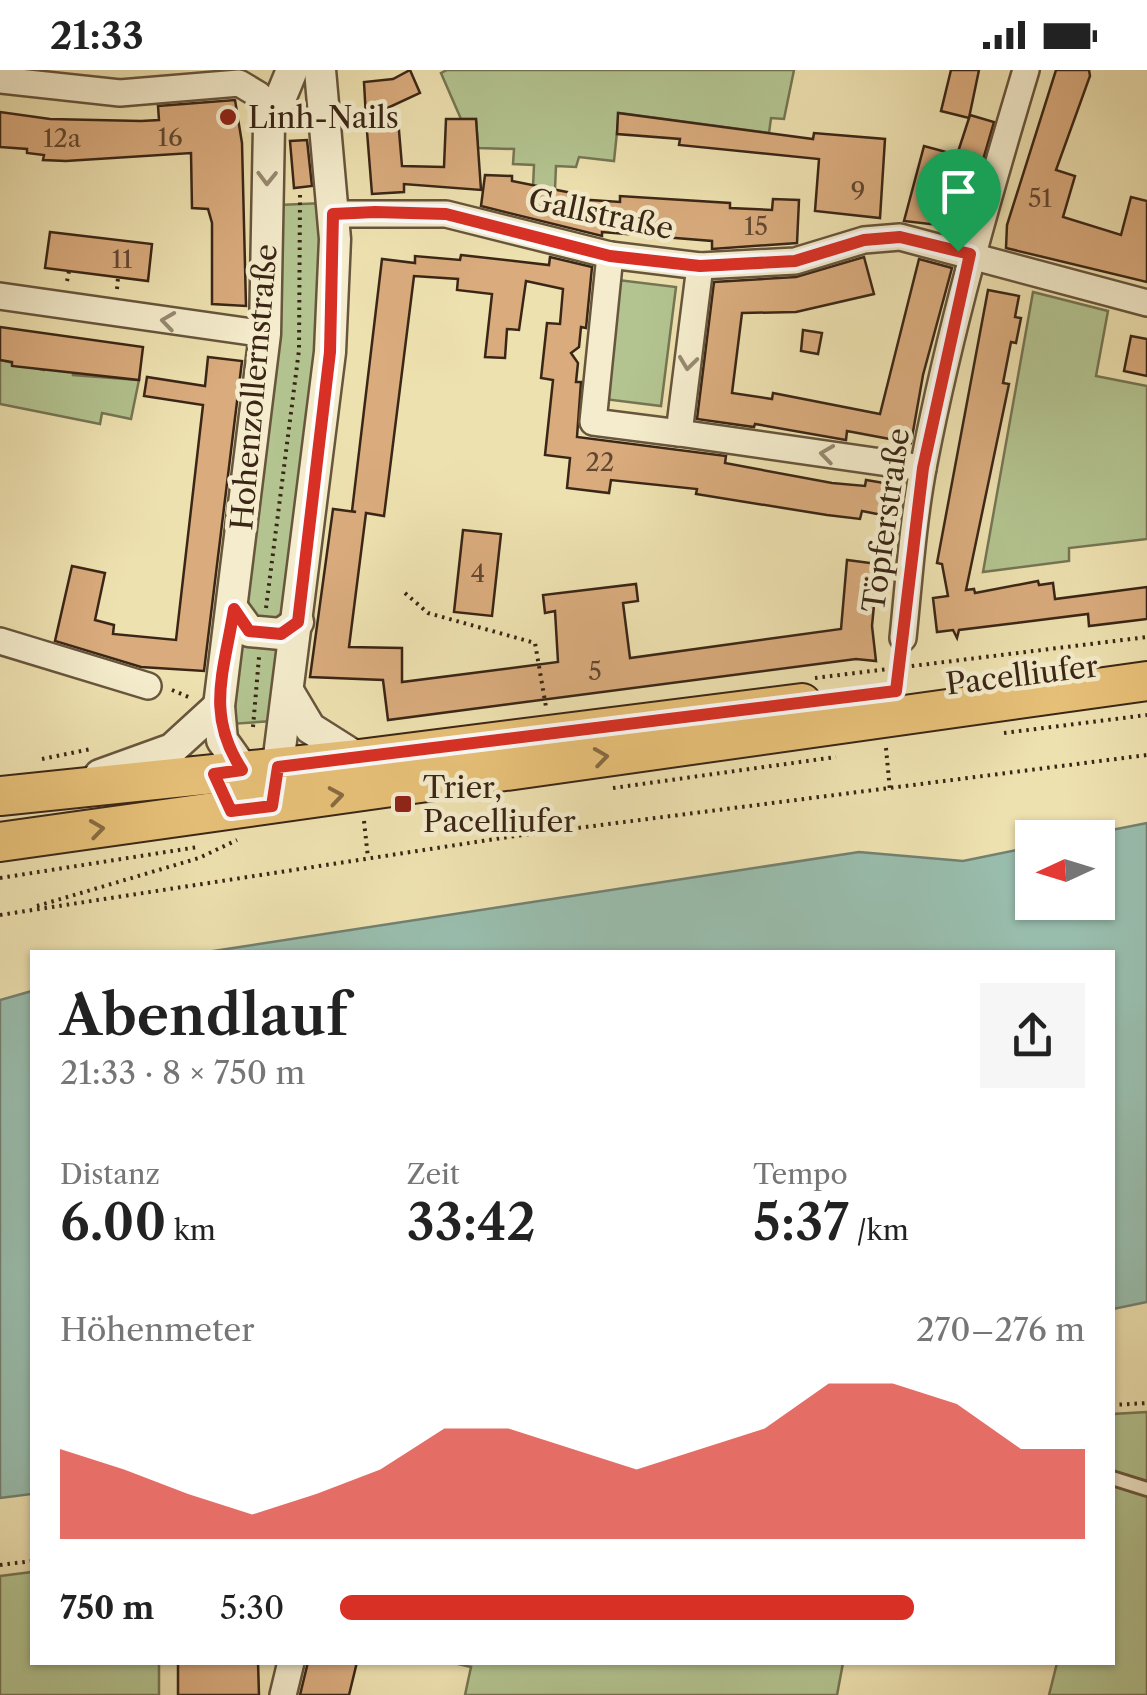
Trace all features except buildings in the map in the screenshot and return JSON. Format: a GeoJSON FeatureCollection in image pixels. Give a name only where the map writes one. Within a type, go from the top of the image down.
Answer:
{"type":"FeatureCollection","features":[{"type":"Feature","properties":{"kind":"main road","name":"Pacelliufer"},"geometry":{"type":"LineString","coordinates":[[0,796],[64,786],[359,759],[1147,659]]}},
{"type":"Feature","properties":{"kind":"main road","name":"Pacelliufer"},"geometry":{"type":"LineString","coordinates":[[0,842],[1147,681]]}},
{"type":"Feature","properties":{"kind":"street","name":"Hohenzollernstraße"},"geometry":{"type":"LineString","coordinates":[[260,769],[222,740],[206,703],[234,609],[264,334],[269,126],[292,70]]}},
{"type":"Feature","properties":{"kind":"street"},"geometry":{"type":"LineString","coordinates":[[272,806],[260,769],[288,691],[330,352],[333,214],[320,70]]}},
{"type":"Feature","properties":{"kind":"street","name":"Töpferstraße"},"geometry":{"type":"LineString","coordinates":[[903,638],[923,468],[970,254],[1026,70]]}},
{"type":"Feature","properties":{"kind":"street"},"geometry":{"type":"LineString","coordinates":[[0,80],[120,93],[239,82],[259,95],[269,126],[298,111],[328,126]]}},
{"type":"Feature","properties":{"kind":"street","name":"Gallstraße"},"geometry":{"type":"LineString","coordinates":[[333,214],[446,214],[610,256],[700,266],[795,261],[864,240],[900,237],[1147,304]]}},
{"type":"Feature","properties":{"kind":"street"},"geometry":{"type":"LineString","coordinates":[[610,256],[593,422],[923,468]]}},
{"type":"Feature","properties":{"kind":"street"},"geometry":{"type":"LineString","coordinates":[[679,434],[700,266]]}},
{"type":"Feature","properties":{"kind":"street"},"geometry":{"type":"LineString","coordinates":[[0,296],[264,334]]}},
{"type":"Feature","properties":{"kind":"street"},"geometry":{"type":"LineString","coordinates":[[234,609],[249,631],[281,634],[298,622]]}},
{"type":"Feature","properties":{"kind":"street"},"geometry":{"type":"LineString","coordinates":[[0,641],[158,687]]}},
{"type":"Feature","properties":{"kind":"street"},"geometry":{"type":"LineString","coordinates":[[288,691],[310,728],[359,759]]}},
{"type":"Feature","properties":{"kind":"street"},"geometry":{"type":"LineString","coordinates":[[64,786],[172,749],[206,703]]}},
{"type":"Feature","properties":{"kind":"street"},"geometry":{"type":"LineString","coordinates":[[283,1695],[290,1665]]}},
{"type":"Feature","properties":{"kind":"lane"},"geometry":{"type":"LineString","coordinates":[[1115,1479],[1147,1489]]}},
{"type":"Feature","properties":{"kind":"path"},"geometry":{"type":"LineString","coordinates":[[266,614],[300,348],[300,194]]}},
{"type":"Feature","properties":{"kind":"path"},"geometry":{"type":"LineString","coordinates":[[404,593],[428,613],[534,643],[546,711]]}},
{"type":"Feature","properties":{"kind":"path","name":"Töpferstraße"},"geometry":{"type":"LineString","coordinates":[[896,691],[903,638]]}},
{"type":"Feature","properties":{"kind":"path"},"geometry":{"type":"LineString","coordinates":[[253,728],[260,648]]}},
{"type":"Feature","properties":{"kind":"path"},"geometry":{"type":"LineString","coordinates":[[158,687],[206,703]]}},
{"type":"Feature","properties":{"kind":"path"},"geometry":{"type":"LineString","coordinates":[[886,748],[890,791]]}},
{"type":"Feature","properties":{"kind":"path"},"geometry":{"type":"LineString","coordinates":[[0,915],[368,858],[1147,755]]}},
{"type":"Feature","properties":{"kind":"path"},"geometry":{"type":"LineString","coordinates":[[23,910],[198,858],[239,839],[231,811]]}},
{"type":"Feature","properties":{"kind":"path"},"geometry":{"type":"LineString","coordinates":[[364,821],[368,858]]}},
{"type":"Feature","properties":{"kind":"path"},"geometry":{"type":"LineString","coordinates":[[1115,1405],[1147,1403]]}},
{"type":"Feature","properties":{"kind":"path"},"geometry":{"type":"LineString","coordinates":[[0,1564],[30,1560]]}},
{"type":"Feature","properties":{"kind":"green space"},"geometry":{"type":"Polygon","coordinates":[[[794,70],[784,119],[771,118],[769,133],[619,113],[614,161],[579,157],[576,167],[556,166],[555,189],[533,187],[534,165],[513,164],[514,149],[478,148],[476,119],[461,119],[441,73],[794,70]]]}},
{"type":"Feature","properties":{"kind":"green space"},"geometry":{"type":"Polygon","coordinates":[[[324,203],[321,340],[290,607],[271,621],[255,619],[245,598],[279,205],[324,203]]]}},
{"type":"Feature","properties":{"kind":"green space"},"geometry":{"type":"Polygon","coordinates":[[[618,280],[676,287],[661,406],[604,399],[618,280]]]}},
{"type":"Feature","properties":{"kind":"green space"},"geometry":{"type":"Polygon","coordinates":[[[1033,292],[1108,311],[1096,376],[1147,386],[1147,539],[1069,548],[1069,561],[983,572],[1033,292]]]}},
{"type":"Feature","properties":{"kind":"green space"},"geometry":{"type":"Polygon","coordinates":[[[0,360],[44,370],[46,366],[73,370],[73,375],[139,380],[131,419],[102,413],[100,424],[0,404],[0,360]]]}},
{"type":"Feature","properties":{"kind":"green space"},"geometry":{"type":"Polygon","coordinates":[[[239,632],[260,648],[284,645],[273,721],[231,724],[239,632]]]}},
{"type":"Feature","properties":{"kind":"green space"},"geometry":{"type":"Polygon","coordinates":[[[1147,1412],[1147,1695],[1049,1695],[1056,1665],[1115,1665],[1115,1414],[1147,1412]]]}},
{"type":"Feature","properties":{"kind":"green space"},"geometry":{"type":"Polygon","coordinates":[[[30,1572],[30,1665],[159,1665],[159,1695],[0,1695],[0,1576],[30,1572]]]}},
{"type":"Feature","properties":{"kind":"green space"},"geometry":{"type":"Polygon","coordinates":[[[462,1665],[843,1665],[837,1695],[465,1695],[471,1667],[462,1665]]]}},
{"type":"Feature","properties":{"kind":"shaded area"},"geometry":{"type":"Polygon","coordinates":[[[1147,823],[1147,1302],[1115,1309],[1115,950],[220,950],[859,852],[963,861],[1015,850],[1015,920],[1115,920],[1115,829],[1147,823]]]}},
{"type":"Feature","properties":{"kind":"shaded area"},"geometry":{"type":"Polygon","coordinates":[[[30,992],[30,1494],[0,1498],[0,1000],[30,992]]]}},
{"type":"Feature","properties":{"kind":"place","name":"Linh-Nails"},"geometry":{"type":"Point","coordinates":[228,117]}},
{"type":"Feature","properties":{"kind":"place","name":"Trier, Pacelliufer"},"geometry":{"type":"Point","coordinates":[403,804]}},
{"type":"Feature","properties":{"kind":"route"},"geometry":{"type":"LineString","coordinates":[[333,214],[446,214],[610,256],[700,266],[795,261],[864,240],[900,237],[958,251],[970,254],[923,468],[896,691],[278,767],[272,806],[231,811],[214,774],[242,770],[222,740],[218,706],[234,609],[249,631],[281,634],[298,622],[330,352],[336,239],[333,214]]}}]}
